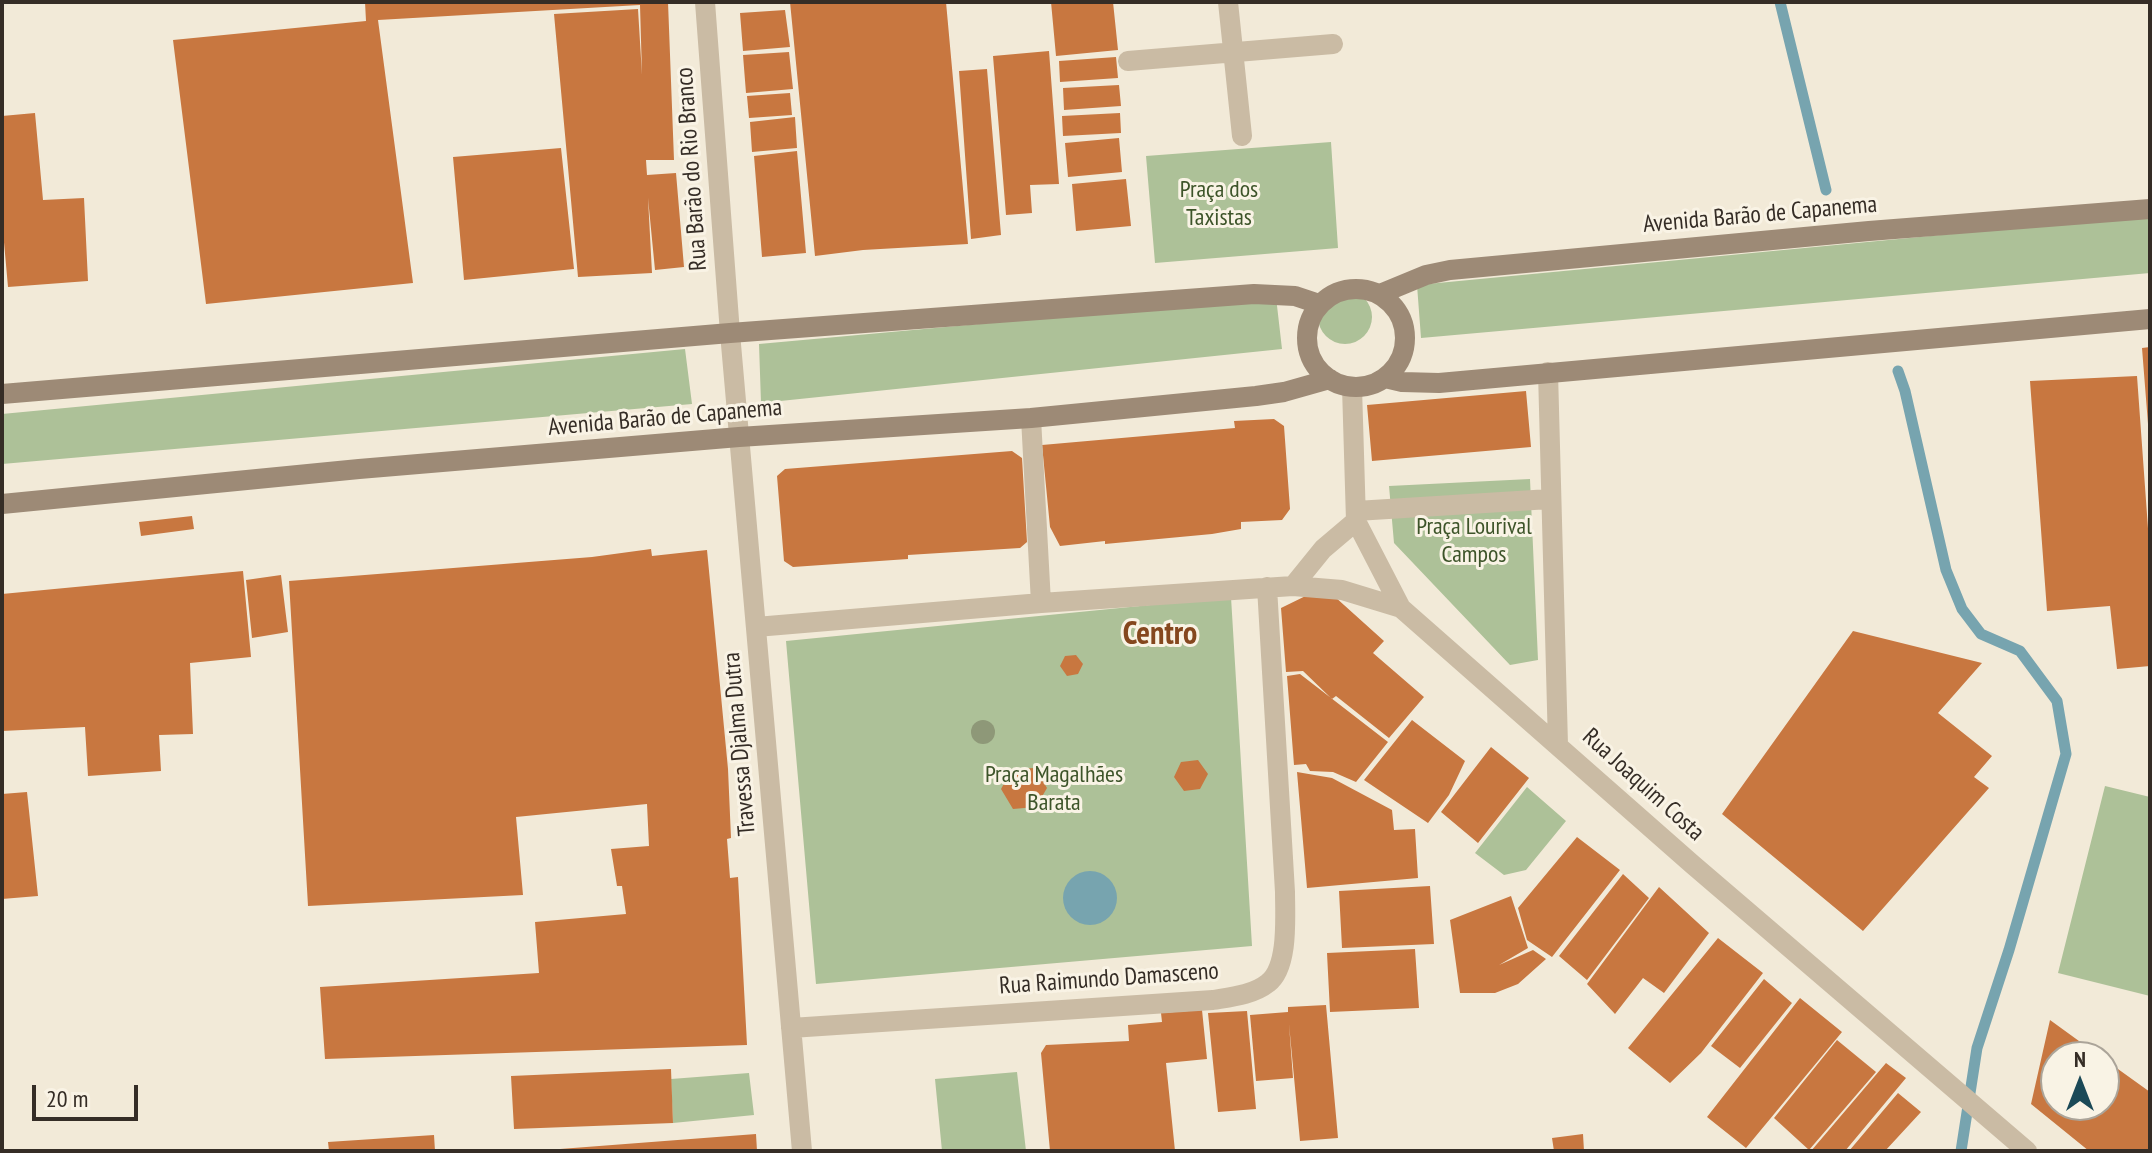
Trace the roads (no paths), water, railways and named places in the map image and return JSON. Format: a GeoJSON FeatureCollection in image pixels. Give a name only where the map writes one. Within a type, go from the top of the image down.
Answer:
{"type":"FeatureCollection","features":[{"type":"Feature","properties":{"kind":"street","name":"Rua Barão do Rio Branco"},"geometry":{"type":"LineString","coordinates":[[705,2],[730,333]]}},
{"type":"Feature","properties":{"kind":"street"},"geometry":{"type":"LineString","coordinates":[[1228,2],[1242,136]]}},
{"type":"Feature","properties":{"kind":"street"},"geometry":{"type":"LineString","coordinates":[[1128,61],[1333,44]]}},
{"type":"Feature","properties":{"kind":"street","name":"Avenida Barão de Capanema"},"geometry":{"type":"LineString","coordinates":[[1380,294],[1426,275],[1450,270],[1869,231],[2150,209]]}},
{"type":"Feature","properties":{"kind":"street"},"geometry":{"type":"LineString","coordinates":[[1365,289],[1380,294],[1393,304],[1402,318],[1404,351],[1397,366],[1385,378],[1370,385],[1352,387],[1330,379],[1317,368],[1309,352],[1306,335],[1310,318],[1319,304],[1333,294],[1365,289]]}},
{"type":"Feature","properties":{"kind":"street"},"geometry":{"type":"LineString","coordinates":[[2,394],[730,333],[1254,294],[1295,296],[1319,304]]}},
{"type":"Feature","properties":{"kind":"street"},"geometry":{"type":"LineString","coordinates":[[1385,378],[1402,382],[1439,383],[2150,319]]}},
{"type":"Feature","properties":{"kind":"street","name":"Travessa Djalma Dutra"},"geometry":{"type":"LineString","coordinates":[[730,333],[802,1151]]}},
{"type":"Feature","properties":{"kind":"street"},"geometry":{"type":"LineString","coordinates":[[1548,372],[1558,745]]}},
{"type":"Feature","properties":{"kind":"street","name":"Avenida Barão de Capanema"},"geometry":{"type":"LineString","coordinates":[[2,504],[359,469],[739,437],[1031,418],[1256,396],[1330,379]]}},
{"type":"Feature","properties":{"kind":"street","name":"Rua Joaquim Costa"},"geometry":{"type":"LineString","coordinates":[[1352,387],[1356,516],[1401,608],[1692,864],[2027,1151]]}},
{"type":"Feature","properties":{"kind":"street"},"geometry":{"type":"LineString","coordinates":[[1031,418],[1041,603]]}},
{"type":"Feature","properties":{"kind":"street"},"geometry":{"type":"LineString","coordinates":[[1293,586],[1323,549],[1356,516],[1550,499]]}},
{"type":"Feature","properties":{"kind":"street"},"geometry":{"type":"LineString","coordinates":[[756,627],[1293,586],[1342,590],[1401,608]]}},
{"type":"Feature","properties":{"kind":"street","name":"Rua Raimundo Damasceno"},"geometry":{"type":"LineString","coordinates":[[791,1028],[1213,1000],[1246,994],[1270,983],[1281,961],[1285,892],[1267,587]]}},
{"type":"Feature","properties":{"kind":"water"},"geometry":{"type":"Polygon","coordinates":[[[1090,871],[1109,879],[1117,898],[1109,917],[1090,925],[1071,917],[1063,898],[1071,879],[1090,871]]]}},
{"type":"Feature","properties":{"kind":"waterway"},"geometry":{"type":"LineString","coordinates":[[1780,2],[1826,190]]}},
{"type":"Feature","properties":{"kind":"waterway"},"geometry":{"type":"LineString","coordinates":[[1898,371],[1946,570],[1962,609],[1981,634],[2020,651],[2057,701],[2066,754],[1977,1048],[1961,1151]]}},
{"type":"Feature","properties":{"kind":"district","name":"Centro"},"geometry":{"type":"Point","coordinates":[1160,635]}},
{"type":"Feature","properties":{"kind":"park label","name":"Praça dos Taxistas"},"geometry":{"type":"Point","coordinates":[1219,204]}},
{"type":"Feature","properties":{"kind":"park label","name":"Praça Lourival Campos"},"geometry":{"type":"Point","coordinates":[1474,541]}},
{"type":"Feature","properties":{"kind":"park label","name":"Praça Magalhães Barata"},"geometry":{"type":"Point","coordinates":[1054,789]}}]}
